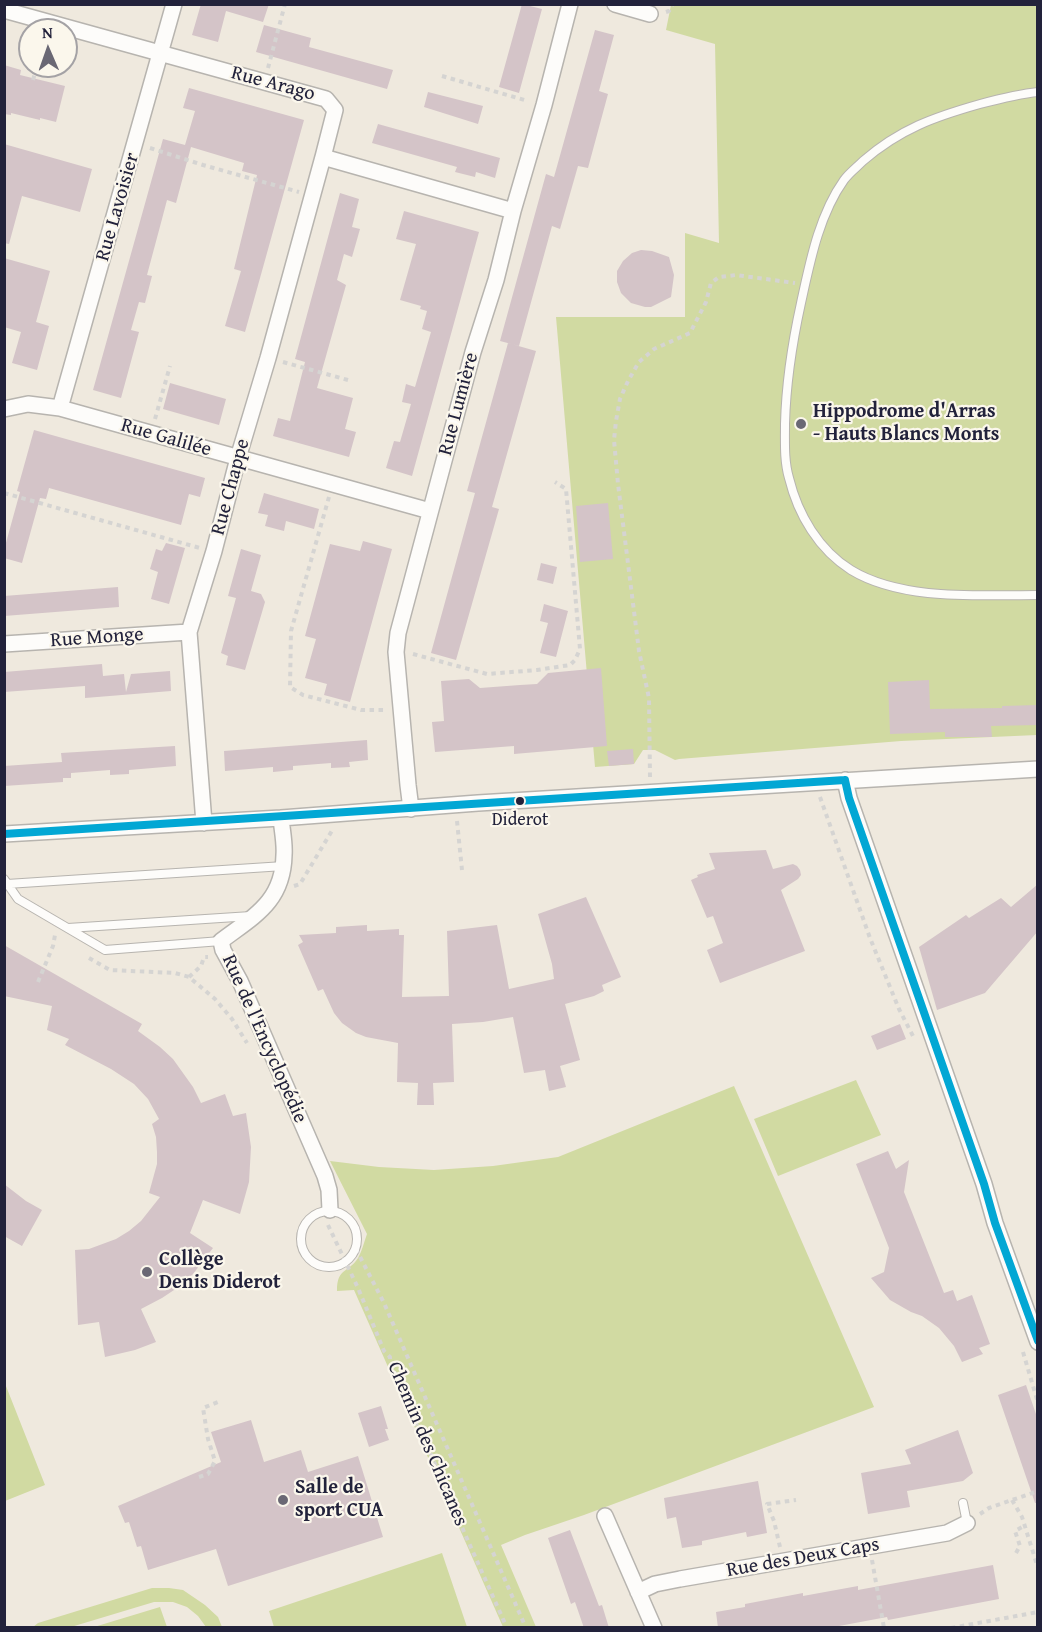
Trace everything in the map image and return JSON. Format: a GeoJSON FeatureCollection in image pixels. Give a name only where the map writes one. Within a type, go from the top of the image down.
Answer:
{"type":"FeatureCollection","features":[{"type":"Feature","properties":{"kind":"street","name":"Rue Lavoisier"},"geometry":{"type":"LineString","coordinates":[[60,408],[174,4]]}},
{"type":"Feature","properties":{"kind":"street","name":"Rue Lumière"},"geometry":{"type":"LineString","coordinates":[[411,809],[396,652],[398,633],[570,4]]}},
{"type":"Feature","properties":{"kind":"street"},"geometry":{"type":"LineString","coordinates":[[615,4],[650,14]]}},
{"type":"Feature","properties":{"kind":"street","name":"Rue Arago"},"geometry":{"type":"LineString","coordinates":[[4,10],[326,99],[335,110],[323,157]]}},
{"type":"Feature","properties":{"kind":"street"},"geometry":{"type":"LineString","coordinates":[[323,157],[513,211]]}},
{"type":"Feature","properties":{"kind":"street","name":"Rue Chappe"},"geometry":{"type":"LineString","coordinates":[[204,823],[189,633],[214,551],[323,157]]}},
{"type":"Feature","properties":{"kind":"street","name":"Rue Galilée"},"geometry":{"type":"LineString","coordinates":[[4,409],[28,404],[60,408],[430,511]]}},
{"type":"Feature","properties":{"kind":"street","name":"Rue Monge"},"geometry":{"type":"LineString","coordinates":[[4,644],[189,633]]}},
{"type":"Feature","properties":{"kind":"street"},"geometry":{"type":"LineString","coordinates":[[4,834],[281,818],[478,802],[1038,769]]}},
{"type":"Feature","properties":{"kind":"street"},"geometry":{"type":"LineString","coordinates":[[845,780],[852,810],[1038,1342]]}},
{"type":"Feature","properties":{"kind":"street","name":"Rue de l'Encyclopédie"},"geometry":{"type":"LineString","coordinates":[[281,818],[284,866],[277,891],[270,902],[222,946],[240,981],[325,1176],[329,1190],[326,1211]]}},
{"type":"Feature","properties":{"kind":"street"},"geometry":{"type":"LineString","coordinates":[[605,1516],[654,1628]]}},
{"type":"Feature","properties":{"kind":"street","name":"Rue des Deux Caps"},"geometry":{"type":"LineString","coordinates":[[638,1592],[656,1584],[680,1579],[947,1533],[967,1523]]}},
{"type":"Feature","properties":{"kind":"lane"},"geometry":{"type":"LineString","coordinates":[[1038,92],[1017,94],[942,114],[909,128],[873,153],[844,178],[827,209],[805,284],[791,351],[786,404],[785,455],[798,507],[811,531],[829,553],[851,570],[878,583],[920,592],[1038,595]]}},
{"type":"Feature","properties":{"kind":"lane"},"geometry":{"type":"LineString","coordinates":[[6,882],[284,866]]}},
{"type":"Feature","properties":{"kind":"lane"},"geometry":{"type":"LineString","coordinates":[[6,882],[18,899],[105,950],[222,946]]}},
{"type":"Feature","properties":{"kind":"lane"},"geometry":{"type":"LineString","coordinates":[[67,928],[254,916]]}},
{"type":"Feature","properties":{"kind":"lane"},"geometry":{"type":"LineString","coordinates":[[326,1211],[338,1212],[353,1223],[357,1231],[356,1249],[345,1263],[338,1266],[322,1266],[309,1259],[304,1253],[301,1245],[303,1228],[314,1215],[326,1211]]}},
{"type":"Feature","properties":{"kind":"lane"},"geometry":{"type":"LineString","coordinates":[[963,1503],[967,1523]]}},
{"type":"Feature","properties":{"kind":"path"},"geometry":{"type":"LineString","coordinates":[[263,81],[285,4]]}},
{"type":"Feature","properties":{"kind":"path"},"geometry":{"type":"LineString","coordinates":[[442,76],[544,105]]}},
{"type":"Feature","properties":{"kind":"path"},"geometry":{"type":"LineString","coordinates":[[135,146],[149,148],[313,196]]}},
{"type":"Feature","properties":{"kind":"path"},"geometry":{"type":"LineString","coordinates":[[650,792],[649,698],[639,651],[614,440],[620,399],[639,362],[654,350],[690,333],[706,302],[711,283],[719,277],[736,275],[805,284]]}},
{"type":"Feature","properties":{"kind":"path"},"geometry":{"type":"LineString","coordinates":[[268,358],[348,380]]}},
{"type":"Feature","properties":{"kind":"path"},"geometry":{"type":"LineString","coordinates":[[150,434],[170,366]]}},
{"type":"Feature","properties":{"kind":"path"},"geometry":{"type":"LineString","coordinates":[[396,652],[411,653],[487,674],[570,665],[575,660],[580,650],[566,489],[555,482]]}},
{"type":"Feature","properties":{"kind":"path"},"geometry":{"type":"LineString","coordinates":[[333,485],[291,630],[290,687],[303,694],[361,710],[389,710],[401,703]]}},
{"type":"Feature","properties":{"kind":"path"},"geometry":{"type":"LineString","coordinates":[[4,493],[214,551]]}},
{"type":"Feature","properties":{"kind":"path"},"geometry":{"type":"LineString","coordinates":[[817,782],[820,801],[870,938],[899,1009],[917,1044]]}},
{"type":"Feature","properties":{"kind":"path"},"geometry":{"type":"LineString","coordinates":[[455,805],[462,870]]}},
{"type":"Feature","properties":{"kind":"path"},"geometry":{"type":"LineString","coordinates":[[277,891],[300,884],[333,828],[334,813]]}},
{"type":"Feature","properties":{"kind":"path"},"geometry":{"type":"LineString","coordinates":[[54,937],[64,943]]}},
{"type":"Feature","properties":{"kind":"path"},"geometry":{"type":"LineString","coordinates":[[38,982],[53,946]]}},
{"type":"Feature","properties":{"kind":"path"},"geometry":{"type":"LineString","coordinates":[[189,977],[201,966],[204,957],[213,956],[222,946]]}},
{"type":"Feature","properties":{"kind":"path"},"geometry":{"type":"LineString","coordinates":[[82,954],[110,970],[175,973],[189,977],[215,999],[232,1019],[251,1049]]}},
{"type":"Feature","properties":{"kind":"path","name":"Chemin des Chicanes"},"geometry":{"type":"LineString","coordinates":[[326,1211],[345,1263],[384,1351],[390,1357],[390,1362],[418,1428],[424,1435],[452,1505],[507,1628]]}},
{"type":"Feature","properties":{"kind":"path"},"geometry":{"type":"LineString","coordinates":[[356,1249],[384,1303],[526,1628]]}},
{"type":"Feature","properties":{"kind":"path"},"geometry":{"type":"LineString","coordinates":[[1022,1349],[1038,1402]]}},
{"type":"Feature","properties":{"kind":"path"},"geometry":{"type":"LineString","coordinates":[[199,1477],[208,1474],[214,1461],[202,1408],[218,1402]]}},
{"type":"Feature","properties":{"kind":"path"},"geometry":{"type":"LineString","coordinates":[[967,1523],[989,1508],[1038,1491]]}},
{"type":"Feature","properties":{"kind":"path"},"geometry":{"type":"LineString","coordinates":[[784,1561],[774,1521],[767,1504],[796,1500]]}},
{"type":"Feature","properties":{"kind":"path"},"geometry":{"type":"LineString","coordinates":[[1012,1500],[1022,1517],[1038,1568]]}},
{"type":"Feature","properties":{"kind":"path"},"geometry":{"type":"LineString","coordinates":[[1016,1552],[1020,1546],[1016,1531],[1024,1526]]}},
{"type":"Feature","properties":{"kind":"path"},"geometry":{"type":"LineString","coordinates":[[871,1546],[884,1628]]}},
{"type":"Feature","properties":{"kind":"path"},"geometry":{"type":"LineString","coordinates":[[951,1628],[1038,1612]]}},
{"type":"Feature","properties":{"kind":"green space","name":"Hippodrome d'Arras - Hauts Blancs Monts"},"geometry":{"type":"Polygon","coordinates":[[[671,5],[1037,5],[1037,735],[901,741],[675,760],[655,750],[643,750],[634,764],[595,767],[556,317],[685,317],[685,233],[719,243],[715,44],[666,30],[671,5]]]}},
{"type":"Feature","properties":{"kind":"green space"},"geometry":{"type":"Polygon","coordinates":[[[856,1080],[881,1135],[778,1176],[754,1119],[856,1080]]]}},
{"type":"Feature","properties":{"kind":"green space"},"geometry":{"type":"Polygon","coordinates":[[[734,1086],[874,1407],[501,1545],[536,1627],[503,1627],[354,1290],[337,1291],[341,1274],[355,1263],[367,1234],[330,1161],[434,1170],[493,1166],[558,1157],[734,1086]]]}},
{"type":"Feature","properties":{"kind":"green space"},"geometry":{"type":"Polygon","coordinates":[[[4,1381],[45,1485],[5,1501],[4,1501],[4,1381]]]}},
{"type":"Feature","properties":{"kind":"green space"},"geometry":{"type":"Polygon","coordinates":[[[442,1553],[467,1627],[274,1627],[269,1611],[442,1553]]]}},
{"type":"Feature","properties":{"kind":"green space"},"geometry":{"type":"Polygon","coordinates":[[[152,1588],[183,1590],[218,1617],[222,1627],[206,1627],[187,1607],[173,1602],[154,1602],[71,1627],[33,1627],[38,1623],[152,1588]]]}},
{"type":"Feature","properties":{"kind":"green space"},"geometry":{"type":"Polygon","coordinates":[[[160,1607],[167,1627],[94,1627],[160,1607]]]}},
{"type":"Feature","properties":{"kind":"building"},"geometry":{"type":"Polygon","coordinates":[[[201,4],[269,4],[263,22],[226,11],[218,42],[192,35],[201,4]]]}},
{"type":"Feature","properties":{"kind":"building"},"geometry":{"type":"Polygon","coordinates":[[[522,4],[542,9],[519,93],[499,87],[522,4]]]}},
{"type":"Feature","properties":{"kind":"building"},"geometry":{"type":"Polygon","coordinates":[[[264,25],[311,38],[309,47],[393,70],[387,89],[256,52],[264,25]]]}},
{"type":"Feature","properties":{"kind":"building"},"geometry":{"type":"Polygon","coordinates":[[[595,30],[614,35],[599,91],[608,94],[588,168],[578,166],[560,229],[552,226],[519,346],[500,341],[546,174],[554,177],[595,30]]]}},
{"type":"Feature","properties":{"kind":"building"},"geometry":{"type":"Polygon","coordinates":[[[4,65],[18,69],[18,78],[32,78],[65,86],[56,122],[11,113],[11,115],[4,114],[4,65]]]}},
{"type":"Feature","properties":{"kind":"building"},"geometry":{"type":"Polygon","coordinates":[[[189,88],[304,120],[245,332],[225,326],[241,271],[234,269],[257,175],[242,171],[244,163],[191,147],[176,203],[167,200],[147,275],[152,276],[145,303],[139,302],[131,330],[139,332],[121,398],[93,390],[163,139],[185,145],[195,111],[183,108],[189,88]]]}},
{"type":"Feature","properties":{"kind":"building"},"geometry":{"type":"Polygon","coordinates":[[[428,92],[483,106],[478,124],[424,107],[428,92]]]}},
{"type":"Feature","properties":{"kind":"building"},"geometry":{"type":"Polygon","coordinates":[[[378,124],[500,158],[495,178],[476,172],[475,177],[455,172],[457,167],[372,143],[378,124]]]}},
{"type":"Feature","properties":{"kind":"building"},"geometry":{"type":"Polygon","coordinates":[[[4,144],[92,169],[80,212],[22,196],[9,244],[4,243],[4,144]]]}},
{"type":"Feature","properties":{"kind":"building"},"geometry":{"type":"Polygon","coordinates":[[[340,193],[359,199],[352,227],[360,229],[352,257],[344,254],[337,280],[346,285],[317,388],[353,398],[345,429],[356,432],[349,457],[273,436],[278,418],[290,421],[305,362],[295,359],[340,193]]]}},
{"type":"Feature","properties":{"kind":"building"},"geometry":{"type":"Polygon","coordinates":[[[404,211],[479,232],[412,476],[386,468],[394,441],[400,442],[411,404],[402,402],[406,384],[415,387],[431,332],[422,329],[427,311],[420,309],[421,306],[400,300],[416,244],[396,239],[404,211]]]}},
{"type":"Feature","properties":{"kind":"building"},"geometry":{"type":"Polygon","coordinates":[[[641,250],[669,257],[674,275],[671,297],[651,307],[631,303],[621,293],[617,282],[617,271],[623,261],[632,253],[641,250]]]}},
{"type":"Feature","properties":{"kind":"building"},"geometry":{"type":"Polygon","coordinates":[[[4,258],[50,271],[36,322],[49,326],[37,370],[12,363],[21,332],[4,327],[4,258]]]}},
{"type":"Feature","properties":{"kind":"building"},"geometry":{"type":"Polygon","coordinates":[[[508,343],[536,351],[492,507],[499,509],[456,660],[431,653],[475,493],[467,491],[508,343]]]}},
{"type":"Feature","properties":{"kind":"building"},"geometry":{"type":"Polygon","coordinates":[[[170,383],[226,399],[219,425],[163,409],[170,383]]]}},
{"type":"Feature","properties":{"kind":"building"},"geometry":{"type":"Polygon","coordinates":[[[34,430],[205,478],[200,497],[189,494],[181,525],[49,488],[46,499],[40,498],[22,563],[4,558],[4,550],[20,492],[17,491],[34,430]]]}},
{"type":"Feature","properties":{"kind":"building"},"geometry":{"type":"Polygon","coordinates":[[[264,493],[319,509],[314,529],[286,521],[284,531],[265,526],[268,515],[258,513],[264,493]]]}},
{"type":"Feature","properties":{"kind":"building"},"geometry":{"type":"Polygon","coordinates":[[[608,503],[613,559],[580,562],[576,506],[608,503]]]}},
{"type":"Feature","properties":{"kind":"building"},"geometry":{"type":"Polygon","coordinates":[[[363,541],[392,549],[350,702],[324,695],[327,684],[305,678],[316,639],[305,636],[330,544],[360,551],[363,541]]]}},
{"type":"Feature","properties":{"kind":"building"},"geometry":{"type":"Polygon","coordinates":[[[166,543],[185,548],[169,604],[151,599],[158,572],[150,569],[156,549],[162,551],[166,543]]]}},
{"type":"Feature","properties":{"kind":"building"},"geometry":{"type":"Polygon","coordinates":[[[241,549],[261,555],[251,591],[261,594],[265,602],[245,670],[226,665],[228,656],[221,653],[236,598],[228,596],[241,549]]]}},
{"type":"Feature","properties":{"kind":"building"},"geometry":{"type":"Polygon","coordinates":[[[541,563],[557,567],[553,584],[537,580],[541,563]]]}},
{"type":"Feature","properties":{"kind":"building"},"geometry":{"type":"Polygon","coordinates":[[[118,587],[119,607],[4,616],[4,596],[118,587]]]}},
{"type":"Feature","properties":{"kind":"building"},"geometry":{"type":"Polygon","coordinates":[[[544,604],[568,611],[556,657],[540,653],[548,623],[540,621],[544,604]]]}},
{"type":"Feature","properties":{"kind":"building"},"geometry":{"type":"Polygon","coordinates":[[[102,664],[103,676],[124,674],[126,692],[131,674],[170,671],[171,691],[85,698],[85,686],[4,692],[4,672],[102,664]]]}},
{"type":"Feature","properties":{"kind":"building"},"geometry":{"type":"Polygon","coordinates":[[[601,668],[607,746],[514,754],[514,746],[435,752],[432,722],[444,721],[441,681],[469,679],[480,688],[537,684],[548,673],[601,668]]]}},
{"type":"Feature","properties":{"kind":"building"},"geometry":{"type":"Polygon","coordinates":[[[929,680],[930,709],[1038,705],[1038,725],[991,726],[992,737],[945,737],[945,732],[890,734],[888,682],[929,680]]]}},
{"type":"Feature","properties":{"kind":"building"},"geometry":{"type":"Polygon","coordinates":[[[367,740],[368,760],[349,762],[350,767],[331,768],[331,763],[293,766],[293,770],[273,772],[273,767],[225,771],[224,751],[367,740]]]}},
{"type":"Feature","properties":{"kind":"building"},"geometry":{"type":"Polygon","coordinates":[[[175,746],[176,766],[129,770],[129,774],[110,775],[110,770],[71,773],[71,778],[63,778],[63,782],[4,786],[4,766],[62,762],[61,753],[175,746]]]}},
{"type":"Feature","properties":{"kind":"building"},"geometry":{"type":"Polygon","coordinates":[[[633,749],[634,764],[609,766],[607,751],[633,749]]]}},
{"type":"Feature","properties":{"kind":"building"},"geometry":{"type":"Polygon","coordinates":[[[766,850],[773,869],[793,864],[800,870],[801,875],[798,879],[781,890],[805,951],[720,983],[707,950],[723,943],[713,916],[707,918],[691,880],[698,877],[697,875],[715,869],[709,853],[766,850]]]}},
{"type":"Feature","properties":{"kind":"building"},"geometry":{"type":"Polygon","coordinates":[[[1038,884],[1038,931],[985,993],[937,1010],[919,947],[966,915],[969,918],[1001,898],[1011,907],[1038,884]]]}},
{"type":"Feature","properties":{"kind":"building"},"geometry":{"type":"Polygon","coordinates":[[[586,897],[621,977],[602,985],[604,991],[594,996],[565,1004],[580,1060],[560,1066],[566,1087],[549,1091],[545,1070],[524,1073],[513,1017],[452,1024],[454,1082],[433,1083],[434,1105],[417,1105],[418,1083],[397,1082],[398,1043],[366,1037],[342,1023],[334,1013],[323,989],[318,991],[298,945],[303,942],[299,935],[336,933],[336,927],[367,925],[367,931],[399,929],[399,935],[404,935],[402,997],[449,996],[447,931],[497,925],[509,989],[554,979],[538,914],[586,897]]]}},
{"type":"Feature","properties":{"kind":"building"},"geometry":{"type":"Polygon","coordinates":[[[4,945],[142,1024],[138,1031],[173,1059],[193,1087],[201,1103],[225,1094],[233,1116],[246,1113],[251,1147],[249,1182],[240,1214],[203,1200],[190,1233],[213,1248],[193,1274],[177,1288],[141,1309],[156,1342],[135,1350],[105,1357],[99,1322],[78,1325],[75,1250],[89,1249],[116,1239],[129,1231],[141,1221],[160,1197],[149,1193],[157,1164],[156,1137],[152,1124],[159,1119],[148,1099],[134,1084],[65,1045],[69,1039],[47,1030],[52,1006],[4,996],[4,945]]]}},
{"type":"Feature","properties":{"kind":"building"},"geometry":{"type":"Polygon","coordinates":[[[900,1024],[906,1039],[877,1050],[871,1036],[900,1024]]]}},
{"type":"Feature","properties":{"kind":"building"},"geometry":{"type":"Polygon","coordinates":[[[888,1151],[896,1169],[909,1160],[904,1192],[944,1293],[953,1290],[957,1301],[972,1295],[990,1344],[979,1348],[983,1354],[962,1362],[954,1346],[939,1328],[922,1316],[890,1300],[871,1278],[884,1272],[889,1248],[856,1164],[888,1151]]]}},
{"type":"Feature","properties":{"kind":"building"},"geometry":{"type":"Polygon","coordinates":[[[4,1184],[42,1210],[22,1246],[4,1236],[4,1184]]]}},
{"type":"Feature","properties":{"kind":"building"},"geometry":{"type":"Polygon","coordinates":[[[1026,1385],[1038,1420],[1038,1503],[1035,1503],[998,1395],[1026,1385]]]}},
{"type":"Feature","properties":{"kind":"building"},"geometry":{"type":"Polygon","coordinates":[[[381,1406],[389,1440],[369,1447],[358,1413],[381,1406]]]}},
{"type":"Feature","properties":{"kind":"building","name":"Salle de sport CUA"},"geometry":{"type":"Polygon","coordinates":[[[251,1420],[264,1462],[301,1450],[308,1472],[358,1456],[383,1537],[228,1586],[216,1549],[148,1570],[141,1546],[137,1547],[129,1522],[125,1523],[118,1506],[221,1462],[211,1432],[251,1420]]]}},
{"type":"Feature","properties":{"kind":"building"},"geometry":{"type":"Polygon","coordinates":[[[958,1430],[973,1473],[963,1481],[907,1491],[910,1507],[868,1514],[861,1473],[911,1464],[905,1450],[958,1430]]]}},
{"type":"Feature","properties":{"kind":"building"},"geometry":{"type":"Polygon","coordinates":[[[758,1481],[767,1533],[747,1537],[746,1532],[702,1541],[702,1545],[682,1548],[676,1517],[667,1519],[664,1498],[758,1481]]]}},
{"type":"Feature","properties":{"kind":"building"},"geometry":{"type":"Polygon","coordinates":[[[570,1530],[599,1606],[602,1605],[609,1628],[584,1628],[575,1602],[571,1604],[548,1538],[570,1530]]]}},
{"type":"Feature","properties":{"kind":"building"},"geometry":{"type":"Polygon","coordinates":[[[993,1565],[999,1599],[888,1620],[887,1617],[839,1626],[839,1628],[718,1628],[716,1612],[745,1607],[745,1604],[858,1586],[858,1590],[993,1565]]]}},
{"type":"Feature","properties":{"kind":"transit line"},"geometry":{"type":"LineString","coordinates":[[845,780],[849,798],[984,1184],[995,1223],[1038,1341]]}},
{"type":"Feature","properties":{"kind":"transit line"},"geometry":{"type":"LineString","coordinates":[[4,834],[845,780]]}},
{"type":"Feature","properties":{"kind":"place","name":"Hippodrome d'Arras - Hauts Blancs Monts"},"geometry":{"type":"Point","coordinates":[801,424]}},
{"type":"Feature","properties":{"kind":"place","name":"Diderot"},"geometry":{"type":"Point","coordinates":[520,801]}},
{"type":"Feature","properties":{"kind":"place","name":"Collège Denis Diderot"},"geometry":{"type":"Point","coordinates":[147,1272]}},
{"type":"Feature","properties":{"kind":"place","name":"Salle de sport CUA"},"geometry":{"type":"Point","coordinates":[283,1500]}}]}
